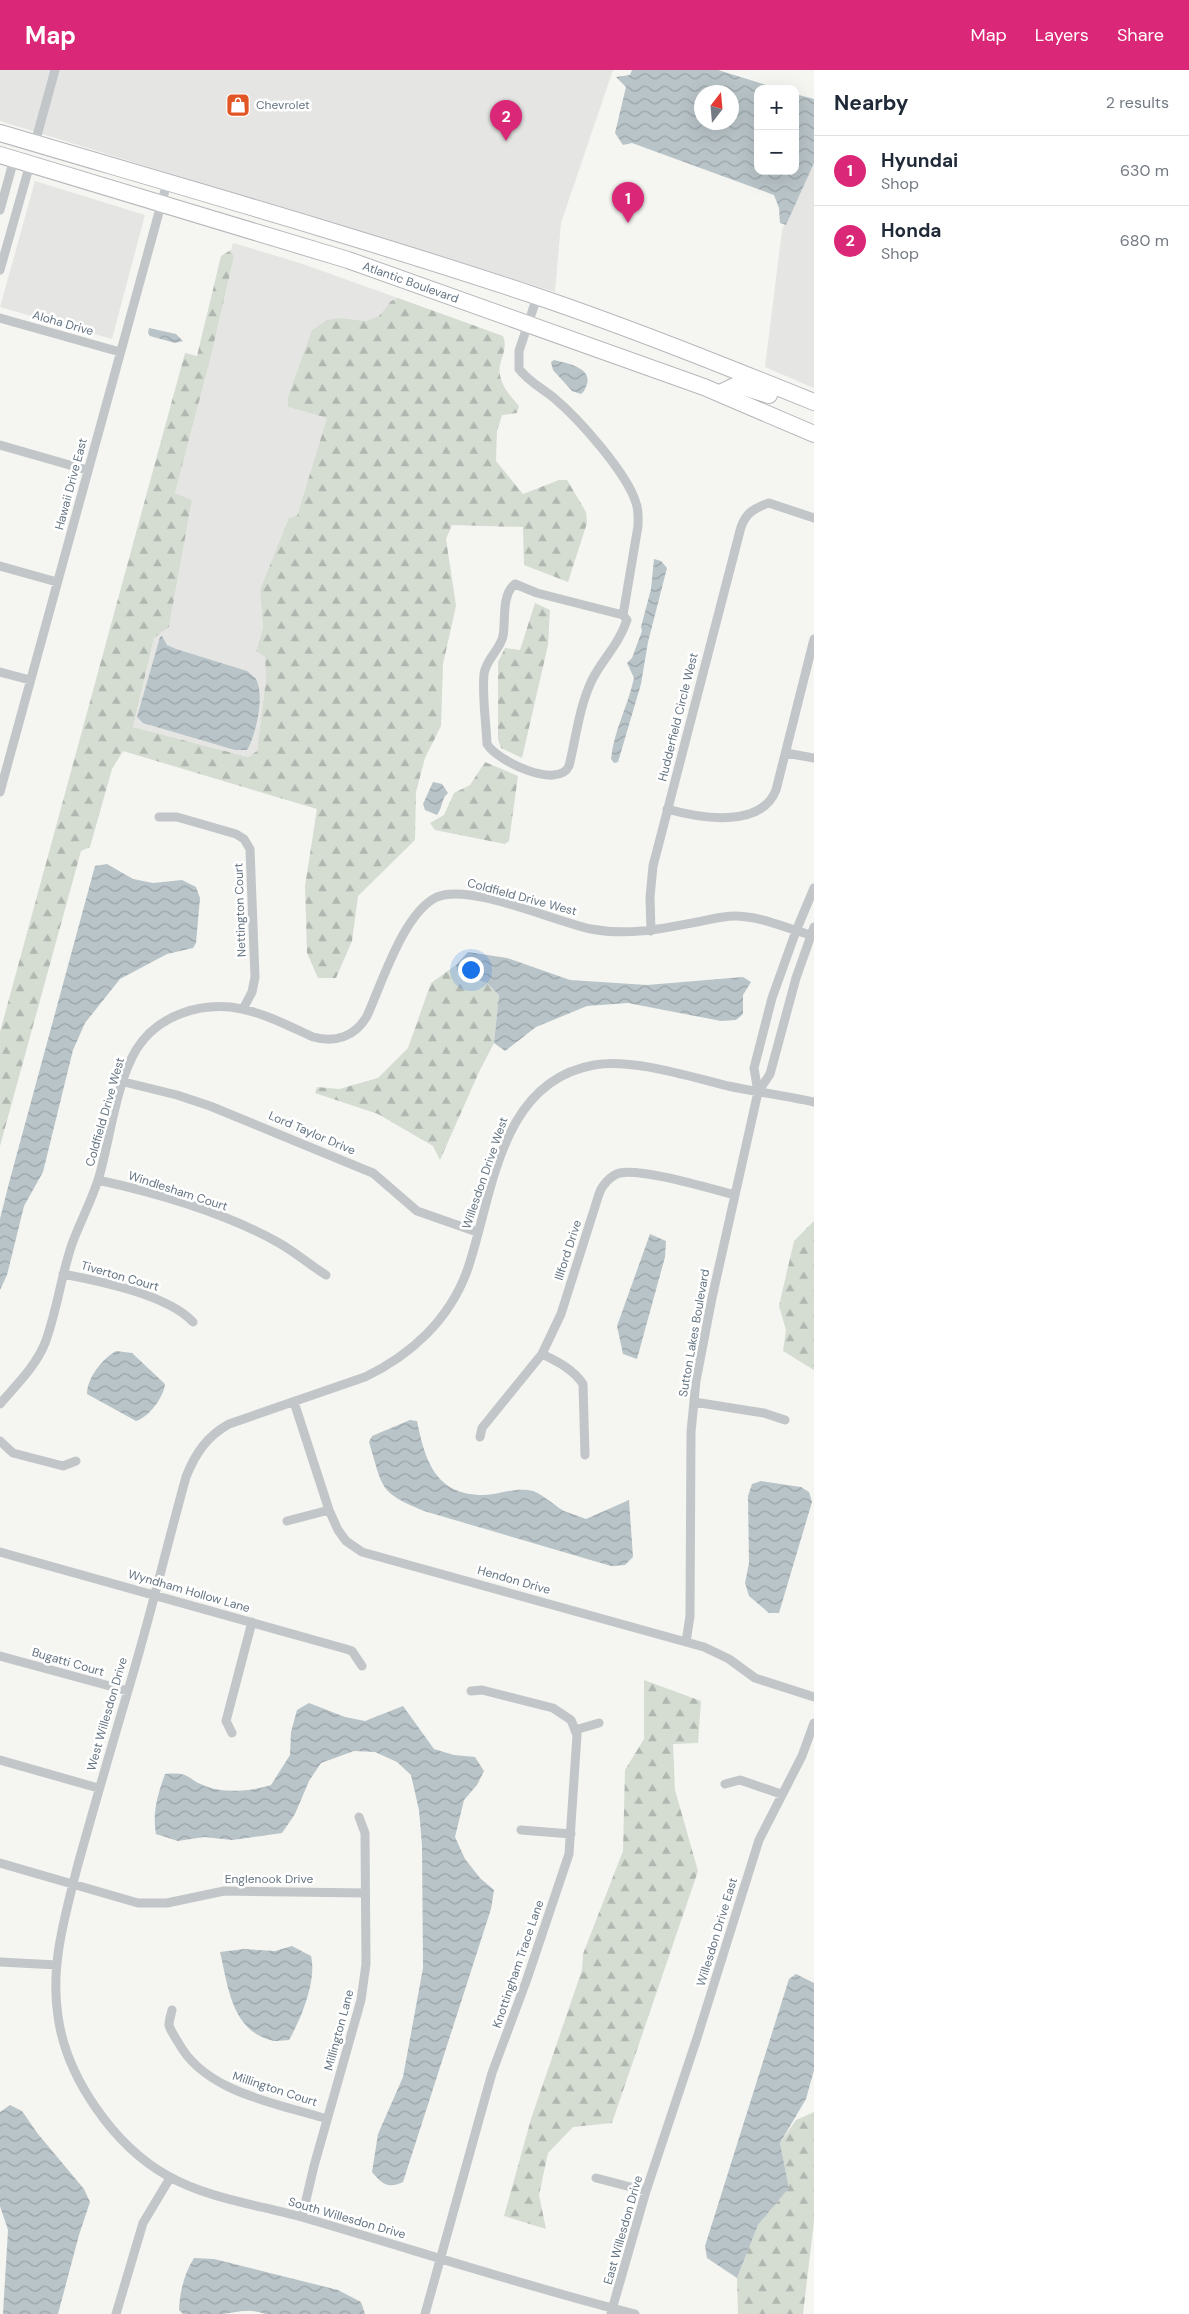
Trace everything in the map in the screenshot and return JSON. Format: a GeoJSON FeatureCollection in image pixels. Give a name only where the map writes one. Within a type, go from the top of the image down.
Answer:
{"type":"FeatureCollection","features":[{"type":"Feature","properties":{"kind":"highway","name":"Atlantic Boulevard"},"geometry":{"type":"LineString","coordinates":[[0,133],[537,297],[686,351],[814,402]]}},
{"type":"Feature","properties":{"kind":"highway","name":"Atlantic Boulevard"},"geometry":{"type":"LineString","coordinates":[[7,157],[348,260],[720,393],[814,434]]}},
{"type":"Feature","properties":{"kind":"highway"},"geometry":{"type":"LineString","coordinates":[[720,393],[737,385],[814,414]]}},
{"type":"Feature","properties":{"kind":"street"},"geometry":{"type":"LineString","coordinates":[[34,143],[55,70]]}},
{"type":"Feature","properties":{"kind":"street"},"geometry":{"type":"LineString","coordinates":[[0,210],[7,157]]}},
{"type":"Feature","properties":{"kind":"street"},"geometry":{"type":"LineString","coordinates":[[0,270],[30,164]]}},
{"type":"Feature","properties":{"kind":"street","name":"Hawaii Drive East"},"geometry":{"type":"LineString","coordinates":[[0,792],[1,782],[167,183]]}},
{"type":"Feature","properties":{"kind":"street"},"geometry":{"type":"LineString","coordinates":[[0,228],[11,230]]}},
{"type":"Feature","properties":{"kind":"street"},"geometry":{"type":"LineString","coordinates":[[537,297],[518,351],[519,369],[535,386],[554,398],[583,428],[620,473],[636,501],[638,526],[623,615],[627,620],[620,638],[593,679],[585,698],[567,772],[561,775],[538,773],[518,767],[490,750],[487,744],[484,674],[490,658],[502,640],[505,604],[511,587],[515,584],[537,593],[623,615]]}},
{"type":"Feature","properties":{"kind":"street","name":"Aloha Drive"},"geometry":{"type":"LineString","coordinates":[[0,318],[120,352]]}},
{"type":"Feature","properties":{"kind":"street"},"geometry":{"type":"LineString","coordinates":[[0,446],[87,470]]}},
{"type":"Feature","properties":{"kind":"street","name":"Hudderfield Circle West"},"geometry":{"type":"LineString","coordinates":[[652,931],[651,881],[667,809],[735,546],[745,517],[752,510],[768,503],[814,518]]}},
{"type":"Feature","properties":{"kind":"street"},"geometry":{"type":"LineString","coordinates":[[0,566],[57,582]]}},
{"type":"Feature","properties":{"kind":"street"},"geometry":{"type":"LineString","coordinates":[[667,809],[709,818],[758,812],[766,807],[776,790],[814,639]]}},
{"type":"Feature","properties":{"kind":"street"},"geometry":{"type":"LineString","coordinates":[[0,672],[30,680]]}},
{"type":"Feature","properties":{"kind":"street"},"geometry":{"type":"LineString","coordinates":[[786,753],[814,758]]}},
{"type":"Feature","properties":{"kind":"street","name":"Nettington Court"},"geometry":{"type":"LineString","coordinates":[[159,817],[177,817],[236,834],[244,839],[250,849],[255,977],[252,992],[243,1009]]}},
{"type":"Feature","properties":{"kind":"street","name":"Sutton Lakes Boulevard"},"geometry":{"type":"LineString","coordinates":[[758,1092],[754,1068],[772,998],[814,888]]}},
{"type":"Feature","properties":{"kind":"street","name":"Coldfield Drive West"},"geometry":{"type":"LineString","coordinates":[[0,1404],[31,1367],[42,1348],[73,1242],[98,1180],[124,1082],[137,1050],[158,1025],[188,1011],[220,1006],[243,1009],[324,1040],[342,1038],[353,1033],[368,1016],[409,922],[426,903],[450,893],[474,895],[590,928],[619,933],[652,931],[731,916],[749,916],[796,931],[813,931]]}},
{"type":"Feature","properties":{"kind":"street","name":"Sutton Lakes Boulevard"},"geometry":{"type":"LineString","coordinates":[[686,1642],[690,1616],[690,1432],[696,1381],[712,1298],[758,1092],[770,1074],[789,1002],[813,931]]}},
{"type":"Feature","properties":{"kind":"street","name":"Willesdon Drive West"},"geometry":{"type":"LineString","coordinates":[[294,1402],[365,1377],[384,1368],[400,1359],[426,1336],[451,1302],[467,1271],[477,1232],[501,1157],[516,1119],[544,1086],[564,1074],[594,1064],[632,1065],[758,1092]]}},
{"type":"Feature","properties":{"kind":"street","name":"Lord Taylor Drive"},"geometry":{"type":"LineString","coordinates":[[124,1082],[177,1095],[210,1106],[354,1165],[372,1173],[417,1211],[477,1232]]}},
{"type":"Feature","properties":{"kind":"street"},"geometry":{"type":"LineString","coordinates":[[758,1092],[814,1102]]}},
{"type":"Feature","properties":{"kind":"street","name":"Illford Drive"},"geometry":{"type":"LineString","coordinates":[[480,1437],[482,1428],[542,1354],[561,1314],[601,1188],[613,1176],[618,1173],[639,1173],[735,1195]]}},
{"type":"Feature","properties":{"kind":"street","name":"Windlesham Court"},"geometry":{"type":"LineString","coordinates":[[98,1180],[141,1190],[211,1212],[278,1243],[326,1275]]}},
{"type":"Feature","properties":{"kind":"street","name":"Tiverton Court"},"geometry":{"type":"LineString","coordinates":[[63,1274],[88,1279],[158,1299],[184,1313],[193,1322]]}},
{"type":"Feature","properties":{"kind":"street"},"geometry":{"type":"LineString","coordinates":[[542,1354],[569,1368],[583,1384],[585,1455]]}},
{"type":"Feature","properties":{"kind":"street","name":"Hendon Drive"},"geometry":{"type":"LineString","coordinates":[[294,1402],[329,1510],[342,1536],[352,1546],[362,1552],[686,1642],[720,1654],[755,1678],[814,1697]]}},
{"type":"Feature","properties":{"kind":"street","name":"West Willesdon Drive"},"geometry":{"type":"LineString","coordinates":[[86,2091],[62,2039],[57,2014],[57,1965],[62,1931],[98,1788],[128,1691],[186,1477],[199,1448],[220,1429],[294,1402]]}},
{"type":"Feature","properties":{"kind":"street"},"geometry":{"type":"LineString","coordinates":[[694,1402],[764,1413],[786,1420]]}},
{"type":"Feature","properties":{"kind":"street"},"geometry":{"type":"LineString","coordinates":[[0,1441],[13,1453],[63,1466],[76,1461]]}},
{"type":"Feature","properties":{"kind":"street"},"geometry":{"type":"LineString","coordinates":[[287,1521],[329,1510]]}},
{"type":"Feature","properties":{"kind":"street","name":"Wyndham Hollow Lane"},"geometry":{"type":"LineString","coordinates":[[0,1552],[352,1651],[362,1666]]}},
{"type":"Feature","properties":{"kind":"street"},"geometry":{"type":"LineString","coordinates":[[232,1733],[226,1722],[252,1622]]}},
{"type":"Feature","properties":{"kind":"street","name":"Bugatti Court"},"geometry":{"type":"LineString","coordinates":[[0,1656],[128,1691]]}},
{"type":"Feature","properties":{"kind":"street"},"geometry":{"type":"LineString","coordinates":[[471,1691],[482,1690],[553,1708],[571,1720],[575,1730],[599,1723]]}},
{"type":"Feature","properties":{"kind":"street","name":"Willesdon Drive East"},"geometry":{"type":"LineString","coordinates":[[659,2153],[759,1840],[802,1756],[814,1723]]}},
{"type":"Feature","properties":{"kind":"street","name":"Knottingham Trace Lane"},"geometry":{"type":"LineString","coordinates":[[425,2314],[492,2073],[527,1979],[569,1854],[577,1735],[575,1730]]}},
{"type":"Feature","properties":{"kind":"street"},"geometry":{"type":"LineString","coordinates":[[0,1760],[98,1788]]}},
{"type":"Feature","properties":{"kind":"street"},"geometry":{"type":"LineString","coordinates":[[725,1784],[740,1780],[781,1794]]}},
{"type":"Feature","properties":{"kind":"street","name":"Millington Lane"},"geometry":{"type":"LineString","coordinates":[[302,2217],[327,2119],[361,2000],[366,1964],[365,1832],[359,1817]]}},
{"type":"Feature","properties":{"kind":"street"},"geometry":{"type":"LineString","coordinates":[[521,1830],[571,1834]]}},
{"type":"Feature","properties":{"kind":"street","name":"Englenook Drive"},"geometry":{"type":"LineString","coordinates":[[0,1863],[138,1903],[167,1903],[224,1891],[365,1893]]}},
{"type":"Feature","properties":{"kind":"street"},"geometry":{"type":"LineString","coordinates":[[0,1962],[57,1965]]}},
{"type":"Feature","properties":{"kind":"street","name":"Millington Court"},"geometry":{"type":"LineString","coordinates":[[172,2010],[169,2026],[181,2048],[206,2073],[224,2086],[247,2095],[327,2119]]}},
{"type":"Feature","properties":{"kind":"street","name":"South Willesdon Drive"},"geometry":{"type":"LineString","coordinates":[[86,2091],[108,2125],[127,2146],[170,2178],[204,2191],[302,2217],[612,2311],[635,2314]]}},
{"type":"Feature","properties":{"kind":"street","name":"East Willesdon Drive"},"geometry":{"type":"LineString","coordinates":[[612,2311],[646,2191],[659,2153]]}},
{"type":"Feature","properties":{"kind":"street"},"geometry":{"type":"LineString","coordinates":[[116,2314],[143,2223],[170,2178]]}},
{"type":"Feature","properties":{"kind":"street"},"geometry":{"type":"LineString","coordinates":[[596,2178],[646,2191]]}},
{"type":"Feature","properties":{"kind":"shaded area"},"geometry":{"type":"Polygon","coordinates":[[[0,70],[613,70],[561,223],[555,292],[0,121],[0,70]]]}},
{"type":"Feature","properties":{"kind":"shaded area"},"geometry":{"type":"Polygon","coordinates":[[[814,163],[814,388],[765,367],[782,230],[814,163]]]}},
{"type":"Feature","properties":{"kind":"shaded area"},"geometry":{"type":"Polygon","coordinates":[[[35,181],[145,215],[112,339],[0,307],[35,181]]]}},
{"type":"Feature","properties":{"kind":"shaded area"},"geometry":{"type":"Polygon","coordinates":[[[233,243],[300,263],[398,298],[391,301],[379,316],[366,321],[341,318],[288,407],[327,418],[297,516],[260,590],[263,628],[256,650],[265,657],[266,679],[257,751],[248,757],[133,727],[154,638],[169,627],[192,500],[175,493],[210,360],[234,258],[231,250],[233,243]]]}},
{"type":"Feature","properties":{"kind":"green space"},"geometry":{"type":"Polygon","coordinates":[[[231,250],[234,257],[210,360],[175,493],[192,500],[169,627],[154,638],[133,727],[248,757],[257,751],[266,679],[265,657],[256,651],[263,628],[260,590],[289,518],[297,516],[327,418],[288,407],[288,397],[312,330],[327,320],[341,318],[366,321],[379,316],[391,301],[398,298],[503,336],[505,347],[500,365],[500,375],[505,388],[519,406],[517,413],[502,415],[497,431],[496,461],[523,494],[559,480],[567,480],[586,512],[587,523],[568,582],[524,565],[523,527],[452,525],[446,539],[456,606],[443,664],[441,726],[425,758],[416,792],[415,840],[358,896],[352,941],[336,978],[318,978],[307,953],[305,886],[317,809],[123,751],[112,769],[90,847],[81,851],[0,1146],[0,1032],[185,353],[197,356],[221,256],[231,250]]]}},
{"type":"Feature","properties":{"kind":"green space"},"geometry":{"type":"Polygon","coordinates":[[[535,603],[550,610],[548,645],[522,758],[501,748],[498,739],[498,662],[505,648],[520,650],[535,603]]]}},
{"type":"Feature","properties":{"kind":"green space"},"geometry":{"type":"Polygon","coordinates":[[[485,762],[518,776],[509,841],[505,844],[435,830],[430,823],[444,815],[454,793],[470,785],[485,762]]]}},
{"type":"Feature","properties":{"kind":"green space"},"geometry":{"type":"Polygon","coordinates":[[[456,965],[458,975],[487,983],[499,995],[494,1043],[440,1160],[433,1146],[378,1114],[315,1093],[317,1087],[339,1089],[378,1078],[408,1048],[431,983],[456,965]]]}},
{"type":"Feature","properties":{"kind":"green space"},"geometry":{"type":"Polygon","coordinates":[[[814,1221],[814,1370],[783,1351],[786,1330],[779,1306],[794,1241],[814,1221]]]}},
{"type":"Feature","properties":{"kind":"green space"},"geometry":{"type":"Polygon","coordinates":[[[644,1680],[701,1701],[698,1743],[673,1744],[675,1790],[698,1871],[612,2123],[573,2127],[548,2153],[539,2195],[546,2229],[504,2216],[531,2119],[582,1970],[583,1954],[623,1851],[625,1770],[644,1739],[644,1680]]]}},
{"type":"Feature","properties":{"kind":"green space"},"geometry":{"type":"Polygon","coordinates":[[[814,2112],[814,2221],[803,2314],[738,2314],[737,2278],[758,2225],[789,2188],[780,2143],[796,2120],[814,2112]]]}},
{"type":"Feature","properties":{"kind":"water"},"geometry":{"type":"Polygon","coordinates":[[[632,70],[718,70],[766,85],[754,85],[754,175],[799,175],[799,95],[814,99],[814,163],[786,225],[780,223],[779,208],[774,195],[632,143],[623,145],[615,133],[626,87],[616,77],[630,75],[632,70]]]}},
{"type":"Feature","properties":{"kind":"water"},"geometry":{"type":"Polygon","coordinates":[[[149,328],[176,334],[183,341],[175,343],[150,336],[148,333],[149,328]]]}},
{"type":"Feature","properties":{"kind":"water"},"geometry":{"type":"Polygon","coordinates":[[[554,360],[571,364],[586,374],[587,384],[581,394],[572,391],[553,370],[551,362],[554,360]]]}},
{"type":"Feature","properties":{"kind":"water"},"geometry":{"type":"Polygon","coordinates":[[[654,559],[661,561],[667,568],[648,642],[641,684],[618,762],[614,763],[611,759],[615,738],[634,678],[627,663],[632,658],[642,631],[641,627],[651,589],[654,559]]]}},
{"type":"Feature","properties":{"kind":"water"},"geometry":{"type":"Polygon","coordinates":[[[162,636],[167,645],[247,671],[256,679],[260,695],[258,715],[247,750],[235,750],[143,723],[137,717],[160,637],[162,636]]]}},
{"type":"Feature","properties":{"kind":"water"},"geometry":{"type":"Polygon","coordinates":[[[433,782],[442,784],[448,793],[437,815],[425,810],[423,804],[433,782]]]}},
{"type":"Feature","properties":{"kind":"water"},"geometry":{"type":"Polygon","coordinates":[[[107,864],[133,879],[153,883],[182,880],[196,887],[200,898],[196,943],[193,948],[167,954],[120,979],[85,1023],[73,1050],[43,1172],[24,1206],[7,1275],[0,1290],[0,1219],[9,1183],[95,866],[107,864]]]}},
{"type":"Feature","properties":{"kind":"water"},"geometry":{"type":"Polygon","coordinates":[[[468,952],[507,958],[570,980],[647,985],[743,977],[751,982],[743,995],[743,1014],[736,1020],[721,1021],[628,1003],[587,1006],[536,1027],[505,1051],[494,1043],[499,995],[487,983],[458,974],[456,965],[468,952]]]}},
{"type":"Feature","properties":{"kind":"water"},"geometry":{"type":"Polygon","coordinates":[[[650,1234],[666,1241],[665,1257],[637,1359],[623,1354],[617,1326],[650,1234]]]}},
{"type":"Feature","properties":{"kind":"water"},"geometry":{"type":"Polygon","coordinates":[[[116,1351],[132,1353],[165,1384],[162,1395],[155,1406],[145,1416],[136,1421],[87,1394],[92,1375],[116,1351]]]}},
{"type":"Feature","properties":{"kind":"water"},"geometry":{"type":"Polygon","coordinates":[[[410,1420],[417,1421],[424,1449],[435,1473],[443,1482],[454,1489],[483,1495],[516,1490],[533,1491],[564,1511],[586,1519],[629,1500],[633,1557],[625,1565],[611,1566],[424,1511],[398,1499],[384,1487],[369,1442],[372,1436],[410,1420]]]}},
{"type":"Feature","properties":{"kind":"water"},"geometry":{"type":"Polygon","coordinates":[[[761,1481],[801,1487],[809,1492],[812,1502],[779,1613],[769,1613],[749,1596],[745,1583],[749,1563],[748,1496],[752,1484],[761,1481]]]}},
{"type":"Feature","properties":{"kind":"water"},"geometry":{"type":"Polygon","coordinates":[[[309,1703],[345,1717],[365,1721],[403,1706],[434,1749],[454,1755],[475,1757],[484,1771],[477,1785],[464,1800],[455,1837],[465,1859],[480,1878],[494,1890],[491,1909],[403,2182],[393,2185],[382,2182],[372,2172],[378,2134],[403,2077],[423,1968],[422,1845],[419,1810],[411,1775],[397,1762],[375,1752],[354,1751],[321,1763],[309,1781],[295,1814],[282,1833],[232,1840],[204,1837],[178,1841],[156,1834],[155,1811],[165,1774],[184,1775],[205,1786],[229,1791],[255,1789],[271,1785],[290,1755],[291,1732],[297,1710],[309,1703]]]}},
{"type":"Feature","properties":{"kind":"water"},"geometry":{"type":"Polygon","coordinates":[[[292,1946],[311,1956],[312,1976],[310,1988],[303,2011],[289,2040],[272,2041],[257,2034],[239,2016],[229,1991],[220,1952],[244,1949],[275,1951],[292,1946]]]}},
{"type":"Feature","properties":{"kind":"water"},"geometry":{"type":"Polygon","coordinates":[[[796,1974],[814,1983],[814,2070],[806,2099],[780,2143],[789,2188],[758,2225],[737,2278],[707,2258],[705,2246],[789,1979],[796,1974]]]}},
{"type":"Feature","properties":{"kind":"water"},"geometry":{"type":"Polygon","coordinates":[[[10,2105],[22,2111],[38,2134],[84,2189],[90,2202],[79,2235],[58,2314],[3,2314],[8,2230],[0,2206],[0,2112],[10,2105]]]}},
{"type":"Feature","properties":{"kind":"water"},"geometry":{"type":"Polygon","coordinates":[[[194,2258],[214,2259],[338,2290],[361,2302],[365,2314],[265,2314],[249,2311],[223,2314],[183,2314],[179,2310],[182,2289],[185,2276],[194,2258]]]}},
{"type":"Feature","properties":{"kind":"place","name":"Chevrolet"},"geometry":{"type":"Point","coordinates":[238,105]}},
{"type":"Feature","properties":{"kind":"place","name":"Honda"},"geometry":{"type":"Point","coordinates":[506,141]}},
{"type":"Feature","properties":{"kind":"place","name":"Hyundai"},"geometry":{"type":"Point","coordinates":[628,223]}}]}
